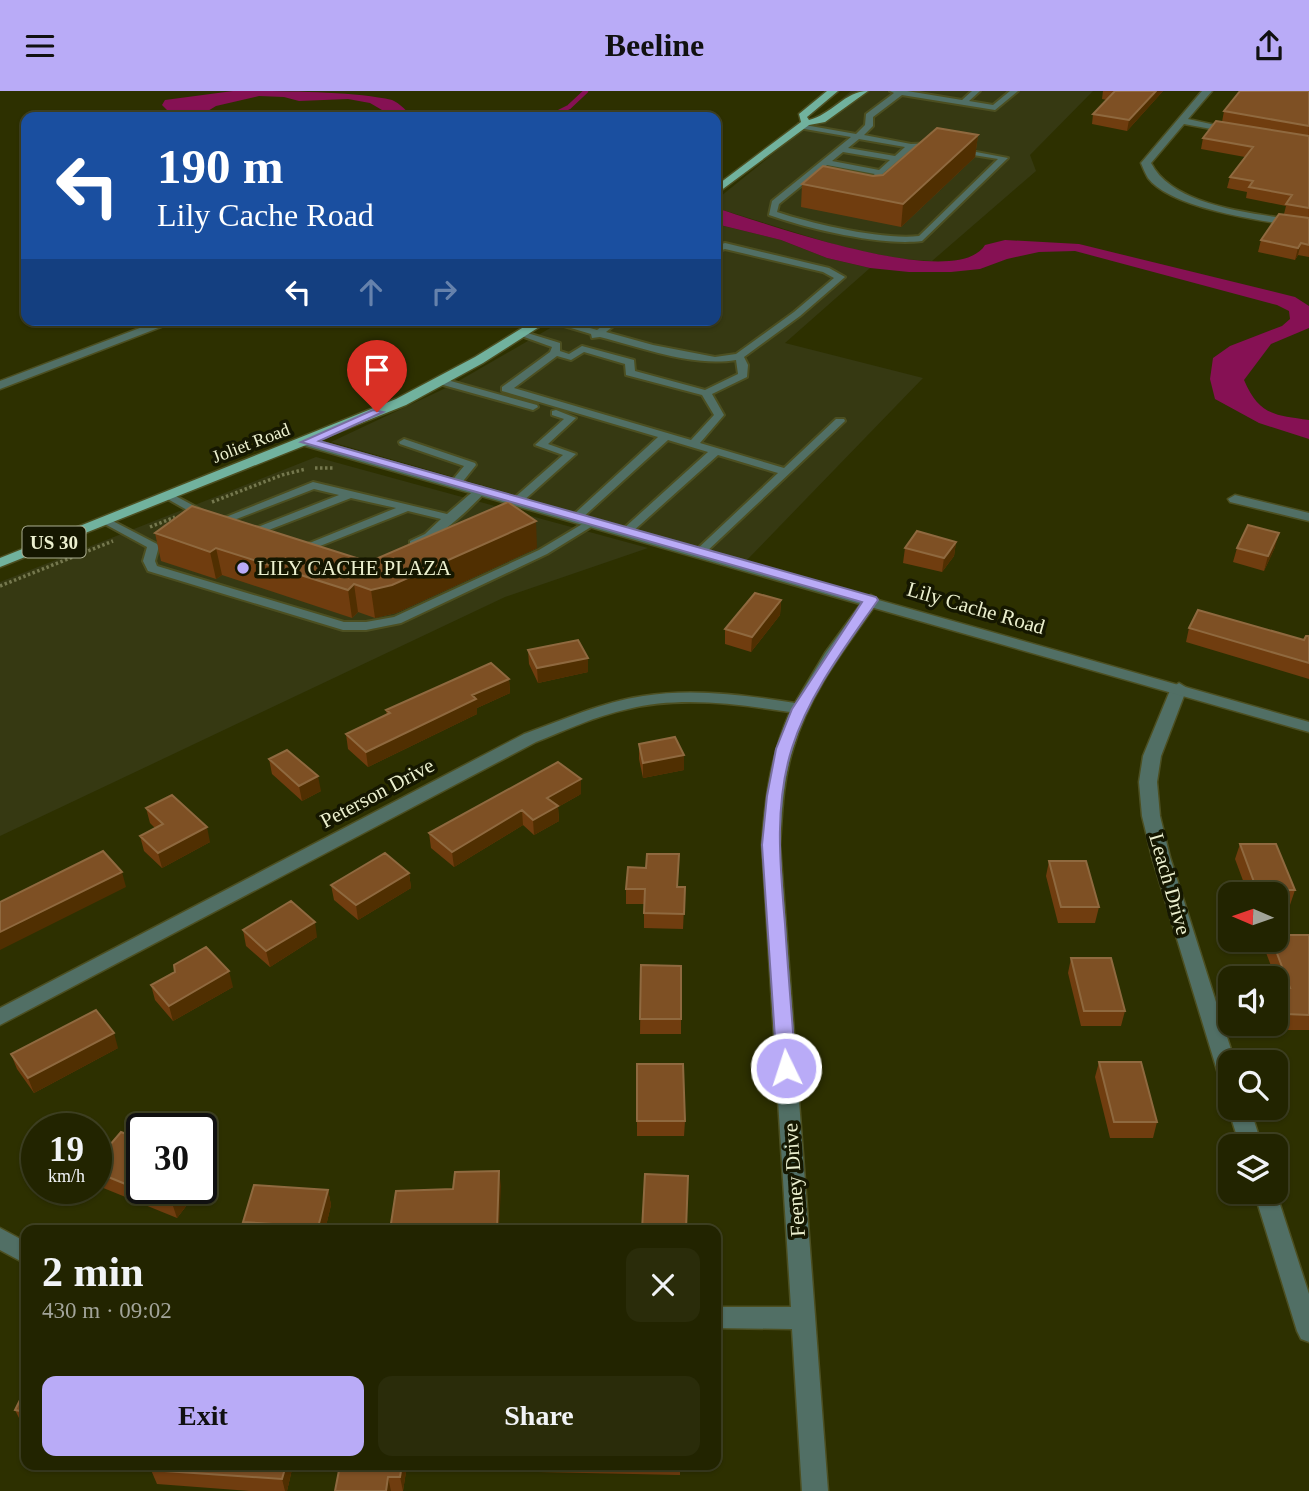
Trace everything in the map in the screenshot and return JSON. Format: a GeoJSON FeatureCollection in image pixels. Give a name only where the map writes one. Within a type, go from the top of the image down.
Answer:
{"type":"FeatureCollection","features":[{"type":"Feature","properties":{"kind":"main road"},"geometry":{"type":"LineString","coordinates":[[804,124],[802,115],[833,91]]}},
{"type":"Feature","properties":{"kind":"main road"},"geometry":{"type":"LineString","coordinates":[[721,187],[804,124],[822,120],[863,91]]}},
{"type":"Feature","properties":{"kind":"main road","name":"Joliet Road"},"geometry":{"type":"LineString","coordinates":[[0,563],[401,402],[535,326]]}},
{"type":"Feature","properties":{"kind":"street"},"geometry":{"type":"LineString","coordinates":[[1207,91],[1146,163],[1147,173],[1155,183],[1192,201],[1309,225]]}},
{"type":"Feature","properties":{"kind":"street"},"geometry":{"type":"LineString","coordinates":[[1180,121],[1245,132]]}},
{"type":"Feature","properties":{"kind":"street"},"geometry":{"type":"LineString","coordinates":[[0,386],[157,326]]}},
{"type":"Feature","properties":{"kind":"street","name":"Lily Cache Road"},"geometry":{"type":"LineString","coordinates":[[307,442],[871,600],[1309,727]]}},
{"type":"Feature","properties":{"kind":"street"},"geometry":{"type":"LineString","coordinates":[[1235,499],[1309,517]]}},
{"type":"Feature","properties":{"kind":"street","name":"Feeney Drive"},"geometry":{"type":"LineString","coordinates":[[815,1491],[771,845],[775,796],[784,749],[800,709],[846,634],[871,600]]}},
{"type":"Feature","properties":{"kind":"street","name":"Leach Drive"},"geometry":{"type":"LineString","coordinates":[[1179,688],[1152,755],[1148,782],[1151,816],[1161,857],[1221,1050]]}},
{"type":"Feature","properties":{"kind":"street","name":"Peterson Drive"},"geometry":{"type":"LineString","coordinates":[[0,1017],[530,739],[599,713],[658,699],[762,702],[800,709]]}},
{"type":"Feature","properties":{"kind":"street"},"geometry":{"type":"LineString","coordinates":[[1269,1204],[1309,1331]]}},
{"type":"Feature","properties":{"kind":"street"},"geometry":{"type":"LineString","coordinates":[[0,1238],[21,1251]]}},
{"type":"Feature","properties":{"kind":"street"},"geometry":{"type":"LineString","coordinates":[[721,1318],[804,1318]]}},
{"type":"Feature","properties":{"kind":"lane"},"geometry":{"type":"LineString","coordinates":[[804,124],[858,136],[911,146],[924,143],[1004,158],[916,241],[892,239],[772,213],[775,203],[858,136],[869,126],[869,116],[898,91],[995,108],[1014,91]]}},
{"type":"Feature","properties":{"kind":"lane"},"geometry":{"type":"LineString","coordinates":[[931,97],[938,91]]}},
{"type":"Feature","properties":{"kind":"lane"},"geometry":{"type":"LineString","coordinates":[[964,103],[976,91]]}},
{"type":"Feature","properties":{"kind":"lane"},"geometry":{"type":"LineString","coordinates":[[854,184],[865,187],[911,146]]}},
{"type":"Feature","properties":{"kind":"lane"},"geometry":{"type":"LineString","coordinates":[[842,149],[897,159]]}},
{"type":"Feature","properties":{"kind":"lane"},"geometry":{"type":"LineString","coordinates":[[826,162],[881,173]]}},
{"type":"Feature","properties":{"kind":"lane"},"geometry":{"type":"LineString","coordinates":[[809,176],[820,178]]}},
{"type":"Feature","properties":{"kind":"lane"},"geometry":{"type":"LineString","coordinates":[[568,326],[685,356],[715,360],[739,356],[797,314],[840,277],[825,270],[725,246],[721,247]]}},
{"type":"Feature","properties":{"kind":"lane"},"geometry":{"type":"LineString","coordinates":[[555,353],[571,357],[608,326]]}},
{"type":"Feature","properties":{"kind":"lane"},"geometry":{"type":"LineString","coordinates":[[521,334],[557,345],[555,353],[506,389],[786,472]]}},
{"type":"Feature","properties":{"kind":"lane"},"geometry":{"type":"LineString","coordinates":[[582,349],[630,362],[629,373],[706,393],[743,375],[739,356]]}},
{"type":"Feature","properties":{"kind":"lane"},"geometry":{"type":"LineString","coordinates":[[440,381],[571,418],[540,445],[570,454],[517,500]]}},
{"type":"Feature","properties":{"kind":"lane"},"geometry":{"type":"LineString","coordinates":[[693,444],[719,415],[706,393]]}},
{"type":"Feature","properties":{"kind":"lane"},"geometry":{"type":"LineString","coordinates":[[700,552],[840,421]]}},
{"type":"Feature","properties":{"kind":"lane"},"geometry":{"type":"LineString","coordinates":[[577,517],[666,436]]}},
{"type":"Feature","properties":{"kind":"lane"},"geometry":{"type":"LineString","coordinates":[[404,442],[471,465],[456,483]]}},
{"type":"Feature","properties":{"kind":"lane"},"geometry":{"type":"LineString","coordinates":[[627,531],[715,452]]}},
{"type":"Feature","properties":{"kind":"lane"},"geometry":{"type":"LineString","coordinates":[[222,521],[313,485],[449,518]]}},
{"type":"Feature","properties":{"kind":"lane"},"geometry":{"type":"LineString","coordinates":[[405,547],[429,536],[481,490]]}},
{"type":"Feature","properties":{"kind":"lane"},"geometry":{"type":"LineString","coordinates":[[257,531],[350,494]]}},
{"type":"Feature","properties":{"kind":"lane"},"geometry":{"type":"LineString","coordinates":[[170,496],[198,516],[278,537]]}},
{"type":"Feature","properties":{"kind":"lane"},"geometry":{"type":"LineString","coordinates":[[334,553],[306,545],[407,508]]}},
{"type":"Feature","properties":{"kind":"lane"},"geometry":{"type":"LineString","coordinates":[[107,520],[132,534],[159,543],[149,561],[152,568],[343,626],[366,626],[397,620],[543,552],[593,522]]}},
{"type":"Feature","properties":{"kind":"path"},"geometry":{"type":"LineString","coordinates":[[0,586],[132,534],[198,516],[298,471],[333,469]]}},
{"type":"Feature","properties":{"kind":"shaded area"},"geometry":{"type":"Polygon","coordinates":[[[233,91],[314,92],[392,100],[408,112],[385,112],[370,103],[348,99],[299,101],[284,97],[259,96],[216,106],[206,112],[166,112],[167,110],[162,105],[165,100],[233,91]]]}},
{"type":"Feature","properties":{"kind":"shaded area"},"geometry":{"type":"Polygon","coordinates":[[[851,91],[1093,91],[1030,155],[1036,171],[932,261],[901,259],[849,249],[721,210],[721,196],[851,91]]]}},
{"type":"Feature","properties":{"kind":"shaded area"},"geometry":{"type":"Polygon","coordinates":[[[721,210],[814,239],[899,258],[937,261],[967,258],[985,245],[1005,240],[1079,244],[1295,297],[1309,306],[1309,328],[1271,344],[1244,380],[1262,407],[1286,417],[1309,420],[1309,439],[1259,423],[1215,399],[1210,379],[1213,358],[1230,346],[1282,326],[1290,319],[1289,311],[1277,305],[1075,251],[1039,252],[1007,259],[980,269],[909,272],[870,268],[827,258],[781,240],[721,225],[721,210]]]}},
{"type":"Feature","properties":{"kind":"shaded area"},"geometry":{"type":"Polygon","coordinates":[[[721,225],[781,240],[827,258],[870,268],[785,343],[923,378],[746,561],[331,442],[450,386],[554,326],[721,326],[721,225]]]}},
{"type":"Feature","properties":{"kind":"shaded area"},"geometry":{"type":"Polygon","coordinates":[[[316,457],[648,548],[505,597],[0,836],[0,582],[316,457]]]}},
{"type":"Feature","properties":{"kind":"building"},"geometry":{"type":"Polygon","coordinates":[[[1115,91],[1156,91],[1129,120],[1093,114],[1115,91]]]}},
{"type":"Feature","properties":{"kind":"building"},"geometry":{"type":"Polygon","coordinates":[[[1240,91],[1309,91],[1309,126],[1224,111],[1240,91]]]}},
{"type":"Feature","properties":{"kind":"building"},"geometry":{"type":"Polygon","coordinates":[[[1216,121],[1309,136],[1309,208],[1286,204],[1292,195],[1249,187],[1253,181],[1230,177],[1253,147],[1203,138],[1216,121]]]}},
{"type":"Feature","properties":{"kind":"building"},"geometry":{"type":"Polygon","coordinates":[[[937,128],[978,135],[903,204],[802,184],[823,166],[873,176],[883,175],[937,128]]]}},
{"type":"Feature","properties":{"kind":"building"},"geometry":{"type":"Polygon","coordinates":[[[1279,214],[1309,218],[1309,245],[1301,243],[1298,248],[1261,240],[1279,214]]]}},
{"type":"Feature","properties":{"kind":"building"},"geometry":{"type":"Polygon","coordinates":[[[508,502],[536,521],[392,585],[371,590],[354,584],[348,590],[216,548],[210,552],[155,533],[192,506],[369,562],[508,502]]]}},
{"type":"Feature","properties":{"kind":"building"},"geometry":{"type":"Polygon","coordinates":[[[1248,525],[1279,533],[1268,556],[1237,548],[1248,525]]]}},
{"type":"Feature","properties":{"kind":"building"},"geometry":{"type":"Polygon","coordinates":[[[917,531],[956,542],[944,558],[905,548],[917,531]]]}},
{"type":"Feature","properties":{"kind":"building"},"geometry":{"type":"Polygon","coordinates":[[[755,593],[781,600],[752,637],[725,629],[755,593]]]}},
{"type":"Feature","properties":{"kind":"building"},"geometry":{"type":"Polygon","coordinates":[[[1198,610],[1304,640],[1309,636],[1309,663],[1189,628],[1198,610]]]}},
{"type":"Feature","properties":{"kind":"building"},"geometry":{"type":"Polygon","coordinates":[[[578,640],[588,658],[537,668],[528,650],[578,640]]]}},
{"type":"Feature","properties":{"kind":"building"},"geometry":{"type":"Polygon","coordinates":[[[491,663],[509,679],[472,695],[476,699],[366,752],[346,734],[390,713],[386,710],[491,663]]]}},
{"type":"Feature","properties":{"kind":"building"},"geometry":{"type":"Polygon","coordinates":[[[675,737],[684,755],[643,763],[639,744],[675,737]]]}},
{"type":"Feature","properties":{"kind":"building"},"geometry":{"type":"Polygon","coordinates":[[[287,750],[318,776],[299,786],[269,759],[287,750]]]}},
{"type":"Feature","properties":{"kind":"building"},"geometry":{"type":"Polygon","coordinates":[[[558,762],[581,779],[547,798],[558,806],[533,820],[522,810],[452,852],[429,833],[558,762]]]}},
{"type":"Feature","properties":{"kind":"building"},"geometry":{"type":"Polygon","coordinates":[[[172,795],[207,827],[158,853],[140,836],[163,824],[146,808],[172,795]]]}},
{"type":"Feature","properties":{"kind":"building"},"geometry":{"type":"Polygon","coordinates":[[[1240,844],[1276,844],[1295,890],[1288,890],[1288,882],[1254,882],[1240,844]]]}},
{"type":"Feature","properties":{"kind":"building"},"geometry":{"type":"Polygon","coordinates":[[[103,851],[122,872],[0,932],[0,902],[103,851]]]}},
{"type":"Feature","properties":{"kind":"building"},"geometry":{"type":"Polygon","coordinates":[[[385,853],[409,873],[356,905],[331,885],[385,853]]]}},
{"type":"Feature","properties":{"kind":"building"},"geometry":{"type":"Polygon","coordinates":[[[647,854],[679,854],[677,887],[685,887],[684,914],[644,913],[645,889],[626,889],[628,867],[646,868],[647,854]]]}},
{"type":"Feature","properties":{"kind":"building"},"geometry":{"type":"Polygon","coordinates":[[[1049,861],[1086,861],[1099,907],[1061,907],[1049,861]]]}},
{"type":"Feature","properties":{"kind":"building"},"geometry":{"type":"Polygon","coordinates":[[[291,901],[315,922],[266,951],[243,930],[291,901]]]}},
{"type":"Feature","properties":{"kind":"building"},"geometry":{"type":"Polygon","coordinates":[[[1288,935],[1309,935],[1309,1015],[1288,1014],[1288,966],[1282,966],[1276,952],[1288,952],[1288,935]]]}},
{"type":"Feature","properties":{"kind":"building"},"geometry":{"type":"Polygon","coordinates":[[[206,947],[229,971],[169,1006],[151,985],[175,972],[174,965],[206,947]]]}},
{"type":"Feature","properties":{"kind":"building"},"geometry":{"type":"Polygon","coordinates":[[[1071,958],[1111,958],[1125,1011],[1084,1011],[1071,958]]]}},
{"type":"Feature","properties":{"kind":"building"},"geometry":{"type":"Polygon","coordinates":[[[641,965],[681,966],[681,1019],[640,1019],[641,965]]]}},
{"type":"Feature","properties":{"kind":"building"},"geometry":{"type":"Polygon","coordinates":[[[96,1010],[114,1033],[28,1078],[11,1054],[96,1010]]]}},
{"type":"Feature","properties":{"kind":"building"},"geometry":{"type":"Polygon","coordinates":[[[1099,1062],[1141,1062],[1157,1122],[1114,1122],[1099,1062]]]}},
{"type":"Feature","properties":{"kind":"building"},"geometry":{"type":"Polygon","coordinates":[[[637,1064],[683,1064],[685,1121],[637,1121],[637,1064]]]}},
{"type":"Feature","properties":{"kind":"building"},"geometry":{"type":"Polygon","coordinates":[[[121,1132],[126,1134],[126,1184],[112,1179],[112,1142],[121,1132]]]}},
{"type":"Feature","properties":{"kind":"building"},"geometry":{"type":"Polygon","coordinates":[[[499,1171],[497,1225],[391,1225],[396,1191],[453,1189],[455,1172],[499,1171]]]}},
{"type":"Feature","properties":{"kind":"building"},"geometry":{"type":"Polygon","coordinates":[[[645,1174],[688,1176],[686,1225],[642,1225],[645,1174]]]}},
{"type":"Feature","properties":{"kind":"building"},"geometry":{"type":"Polygon","coordinates":[[[254,1185],[328,1190],[319,1225],[243,1222],[254,1185]]]}},
{"type":"Feature","properties":{"kind":"building"},"geometry":{"type":"Polygon","coordinates":[[[21,1398],[21,1411],[15,1410],[21,1398]]]}},
{"type":"Feature","properties":{"kind":"building"},"geometry":{"type":"Polygon","coordinates":[[[151,1470],[285,1470],[282,1479],[151,1470]]]}},
{"type":"Feature","properties":{"kind":"building"},"geometry":{"type":"Polygon","coordinates":[[[339,1470],[401,1470],[400,1477],[388,1477],[386,1491],[335,1491],[339,1470]]]}},
{"type":"Feature","properties":{"kind":"waterway"},"geometry":{"type":"LineString","coordinates":[[559,112],[569,107],[586,91]]}},
{"type":"Feature","properties":{"kind":"place","name":"LILY CACHE PLAZA"},"geometry":{"type":"Point","coordinates":[243,568]}},
{"type":"Feature","properties":{"kind":"route"},"geometry":{"type":"LineString","coordinates":[[377,412],[307,442],[871,600],[846,634],[800,709],[784,749],[775,796],[771,845],[786,1068]]}}]}
